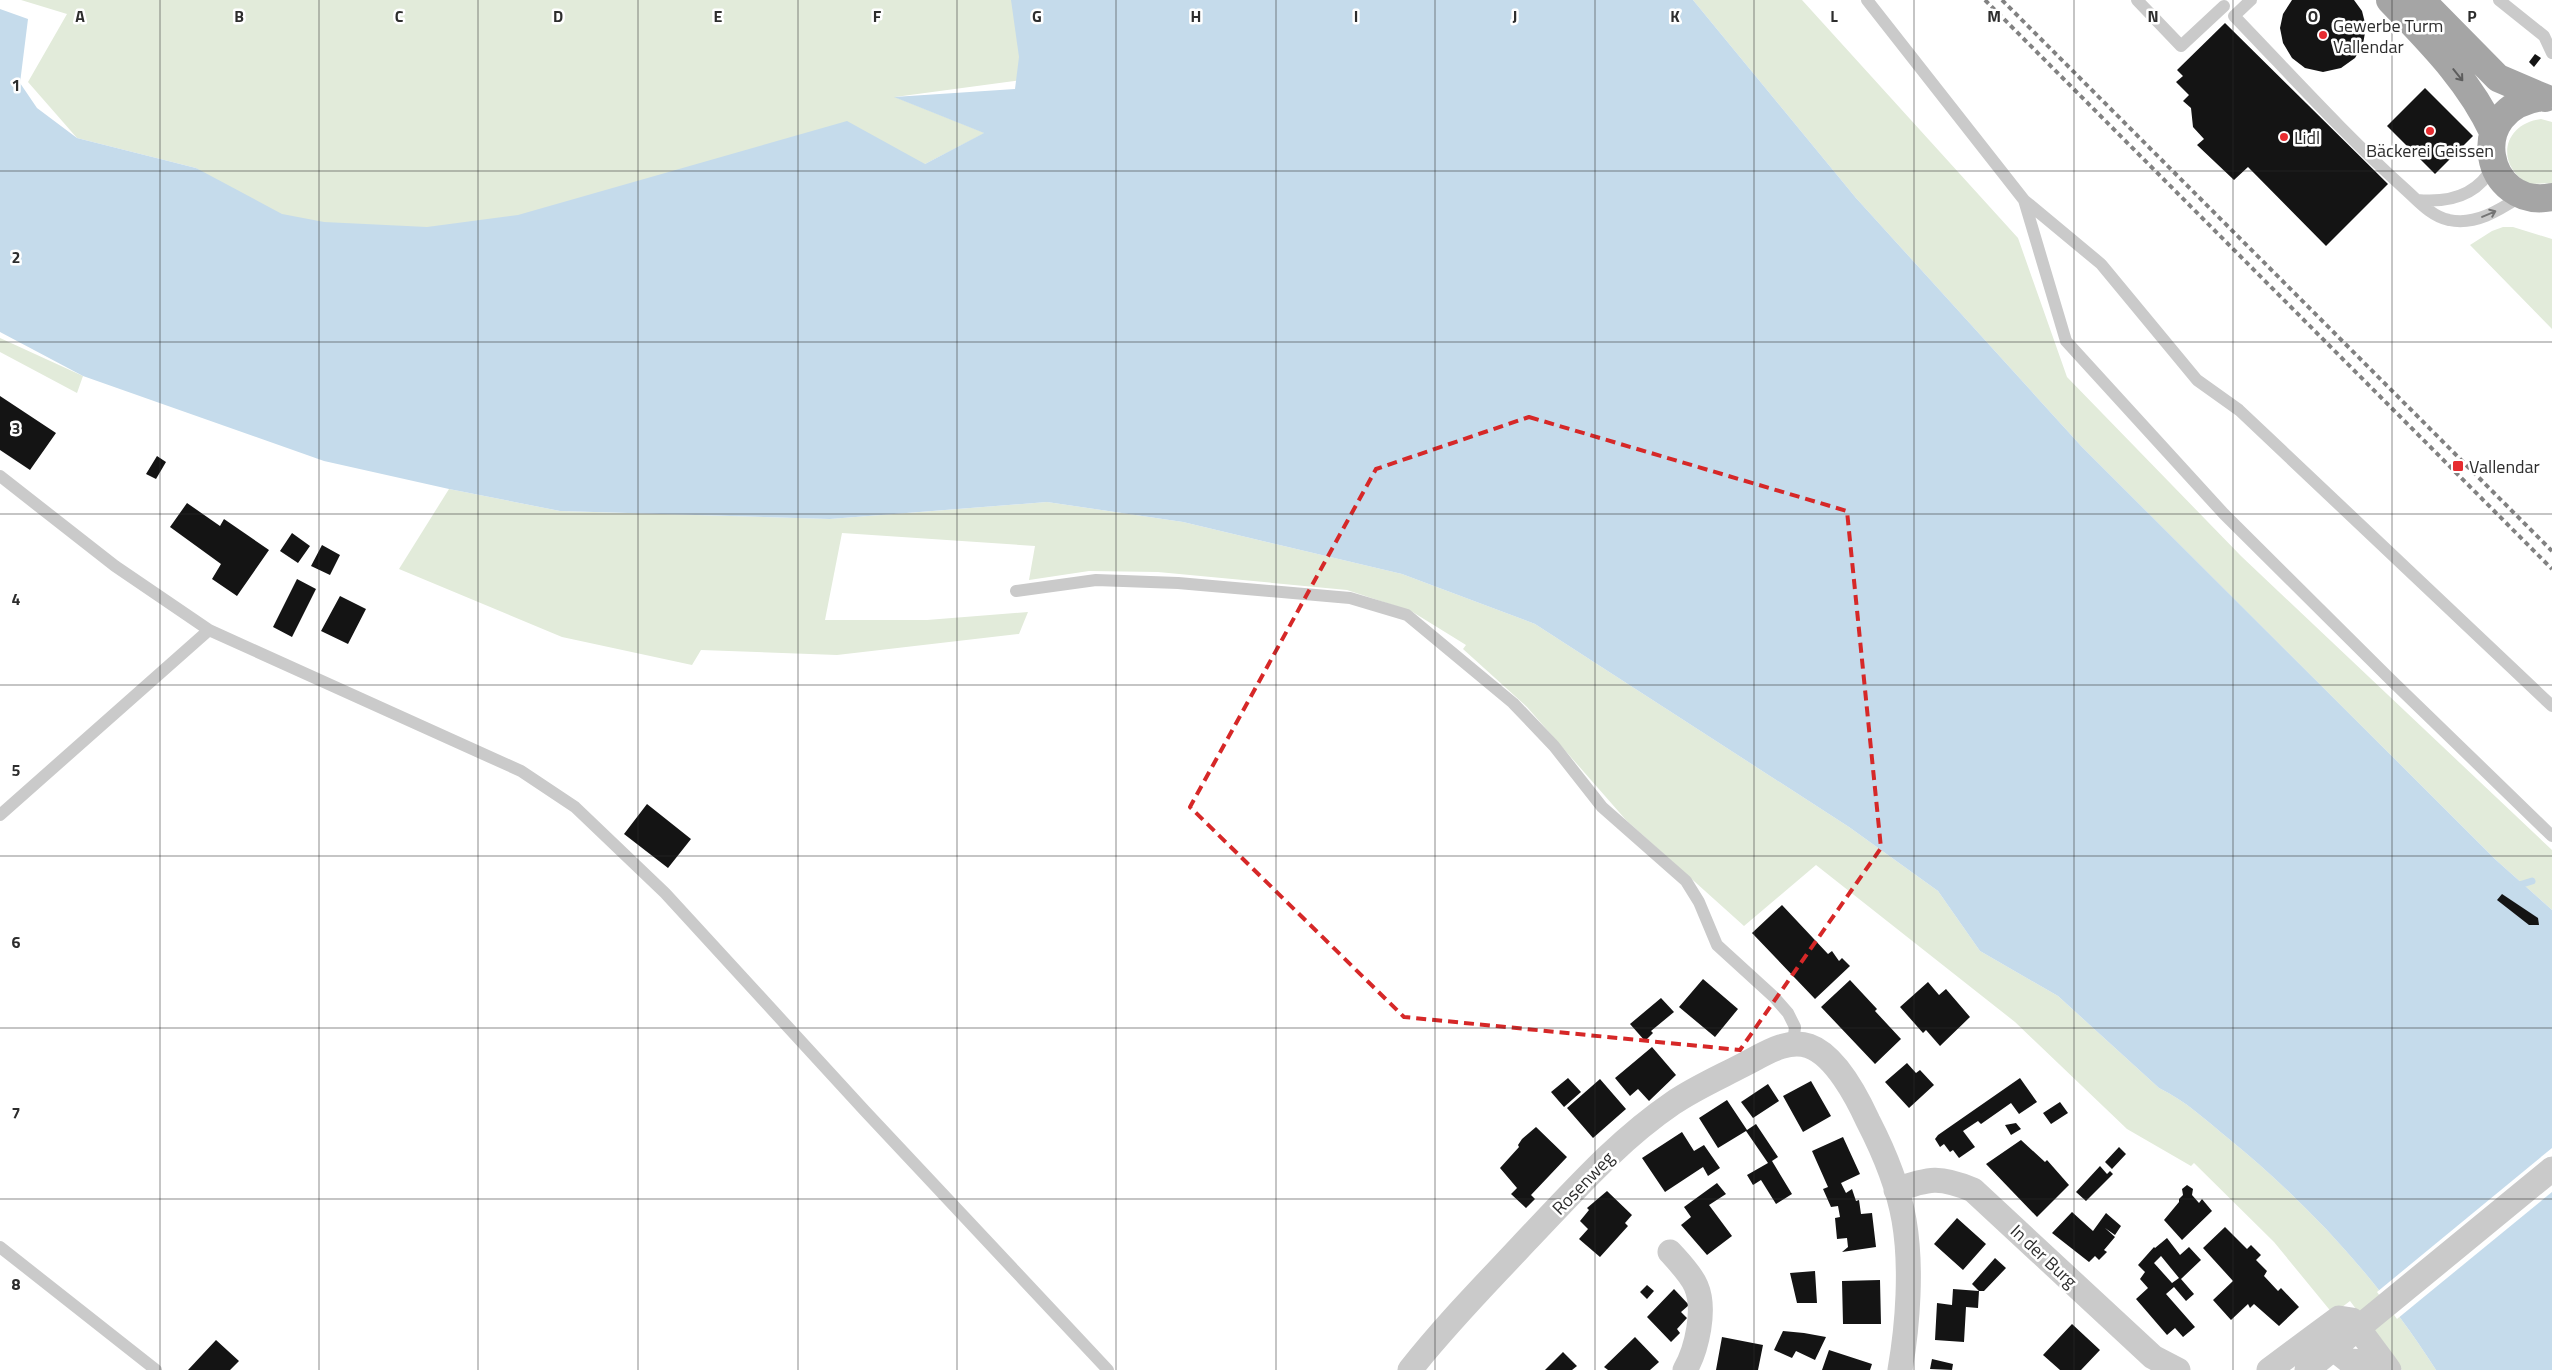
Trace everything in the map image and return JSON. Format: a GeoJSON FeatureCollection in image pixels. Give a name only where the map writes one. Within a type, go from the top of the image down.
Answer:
{"type":"FeatureCollection","features":[{"type":"Feature","properties":{"kind":"main road"},"geometry":{"type":"LineString","coordinates":[[2390,0],[2457,72],[2482,108],[2494,132]]}},
{"type":"Feature","properties":{"kind":"main road"},"geometry":{"type":"LineString","coordinates":[[2421,0],[2498,78],[2547,98]]}},
{"type":"Feature","properties":{"kind":"main road"},"geometry":{"type":"LineString","coordinates":[[2547,98],[2518,103],[2503,116],[2494,132],[2491,143],[2494,165],[2505,183],[2535,196],[2552,214]]}},
{"type":"Feature","properties":{"kind":"street"},"geometry":{"type":"LineString","coordinates":[[1793,1044],[1808,1045],[1822,1052],[1845,1079],[1882,1148],[1896,1190],[1904,1221],[1906,1257],[1905,1338],[1900,1370]]}},
{"type":"Feature","properties":{"kind":"street","name":"Rosenweg"},"geometry":{"type":"LineString","coordinates":[[1410,1370],[1444,1327],[1618,1147],[1673,1103],[1701,1086],[1775,1048],[1793,1044]]}},
{"type":"Feature","properties":{"kind":"street"},"geometry":{"type":"LineString","coordinates":[[2307,1370],[2552,1169]]}},
{"type":"Feature","properties":{"kind":"street","name":"In der Burg"},"geometry":{"type":"LineString","coordinates":[[1896,1190],[1923,1180],[1951,1180],[1973,1190],[2153,1357],[2178,1370]]}},
{"type":"Feature","properties":{"kind":"street"},"geometry":{"type":"LineString","coordinates":[[1670,1252],[1696,1286],[1699,1302],[1699,1322],[1696,1340],[1685,1370]]}},
{"type":"Feature","properties":{"kind":"street"},"geometry":{"type":"LineString","coordinates":[[2268,1370],[2339,1318],[2352,1320],[2386,1367]]}},
{"type":"Feature","properties":{"kind":"street"},"geometry":{"type":"LineString","coordinates":[[2316,1335],[2349,1361],[2386,1367]]}},
{"type":"Feature","properties":{"kind":"lane"},"geometry":{"type":"LineString","coordinates":[[1854,0],[1868,1],[2024,200],[2101,264],[2197,380],[2239,410],[2552,706]]}},
{"type":"Feature","properties":{"kind":"lane"},"geometry":{"type":"LineString","coordinates":[[2137,0],[2181,46],[2224,6]]}},
{"type":"Feature","properties":{"kind":"lane"},"geometry":{"type":"LineString","coordinates":[[2251,0],[2234,16],[2374,160],[2417,200],[2443,219],[2461,221],[2486,216],[2535,196]]}},
{"type":"Feature","properties":{"kind":"lane"},"geometry":{"type":"LineString","coordinates":[[2499,0],[2544,36],[2552,53]]}},
{"type":"Feature","properties":{"kind":"lane"},"geometry":{"type":"LineString","coordinates":[[2417,200],[2441,200],[2460,196],[2483,182],[2494,165]]}},
{"type":"Feature","properties":{"kind":"lane"},"geometry":{"type":"LineString","coordinates":[[2024,200],[2066,341],[2224,514],[2552,836]]}},
{"type":"Feature","properties":{"kind":"lane"},"geometry":{"type":"LineString","coordinates":[[0,476],[116,566],[210,630],[521,770],[575,807],[665,893],[858,1104],[1108,1370]]}},
{"type":"Feature","properties":{"kind":"lane"},"geometry":{"type":"LineString","coordinates":[[1016,591],[1096,580],[1178,583],[1350,598],[1406,615],[1513,703],[1554,746],[1602,807],[1686,881],[1699,902],[1717,945],[1774,997],[1788,1013],[1795,1027],[1793,1044]]}},
{"type":"Feature","properties":{"kind":"lane"},"geometry":{"type":"LineString","coordinates":[[0,815],[210,630]]}},
{"type":"Feature","properties":{"kind":"lane"},"geometry":{"type":"LineString","coordinates":[[0,1247],[156,1370]]}},
{"type":"Feature","properties":{"kind":"highlighted area"},"geometry":{"type":"Polygon","coordinates":[[[1529,417],[1847,511],[1881,848],[1740,1050],[1404,1017],[1190,807],[1376,469],[1529,417]]]}},
{"type":"Feature","properties":{"kind":"green space"},"geometry":{"type":"Polygon","coordinates":[[[21,0],[1012,0],[1029,79],[895,97],[985,133],[925,164],[474,241],[301,239],[196,168],[77,138],[28,82],[67,14],[21,0]]]}},
{"type":"Feature","properties":{"kind":"green space"},"geometry":{"type":"Polygon","coordinates":[[[1693,0],[1802,0],[2018,238],[2067,377],[2241,556],[2552,850],[2552,910],[2496,860],[2082,447],[1856,198],[1693,0]]]}},
{"type":"Feature","properties":{"kind":"green space"},"geometry":{"type":"Polygon","coordinates":[[[2541,119],[2552,122],[2552,183],[2529,184],[2518,176],[2511,167],[2508,147],[2511,137],[2518,129],[2528,122],[2541,119]]]}},
{"type":"Feature","properties":{"kind":"green space"},"geometry":{"type":"Polygon","coordinates":[[[2503,227],[2513,227],[2552,239],[2552,329],[2470,245],[2492,231],[2503,227]]]}},
{"type":"Feature","properties":{"kind":"green space"},"geometry":{"type":"Polygon","coordinates":[[[0,338],[83,376],[77,393],[0,352],[0,338]]]}},
{"type":"Feature","properties":{"kind":"green space"},"geometry":{"type":"Polygon","coordinates":[[[449,489],[560,511],[830,519],[1047,502],[1183,522],[1402,574],[1535,624],[1849,827],[1938,891],[1980,951],[2058,996],[2159,1088],[2196,1112],[2259,1164],[2287,1190],[2342,1246],[2392,1306],[2436,1370],[2402,1370],[2350,1301],[2333,1314],[2274,1242],[2194,1163],[2191,1166],[2127,1129],[2015,1022],[1816,865],[1744,926],[1626,820],[1527,707],[1463,649],[1466,645],[1411,611],[1347,590],[1158,572],[1089,571],[1029,580],[1035,546],[842,533],[825,620],[927,620],[1028,612],[1019,634],[837,655],[701,650],[692,665],[562,637],[399,569],[449,489]]]}},
{"type":"Feature","properties":{"kind":"water"},"geometry":{"type":"Polygon","coordinates":[[[1011,0],[1693,0],[1856,198],[2082,447],[2496,860],[2552,910],[2552,1370],[2436,1370],[2392,1306],[2342,1246],[2287,1190],[2259,1164],[2196,1112],[2159,1088],[2058,996],[1980,951],[1938,891],[1849,827],[1535,624],[1402,574],[1183,522],[1047,502],[830,519],[560,511],[324,461],[83,376],[0,332],[0,9],[28,19],[20,83],[37,108],[77,138],[196,168],[282,214],[324,222],[427,227],[518,215],[847,121],[925,164],[984,133],[894,97],[1015,89],[1019,57],[1011,0]]]}},
{"type":"Feature","properties":{"kind":"pier"},"geometry":{"type":"Polygon","coordinates":[[[2552,1148],[2552,1192],[2397,1319],[2377,1292],[2552,1148]]]}},
{"type":"Feature","properties":{"kind":"building","name":"Gewerbe Turm Vallendar"},"geometry":{"type":"Polygon","coordinates":[[[2292,0],[2354,0],[2362,11],[2366,27],[2363,44],[2355,58],[2341,68],[2323,72],[2305,68],[2292,58],[2283,43],[2280,28],[2283,14],[2292,0]]]}},
{"type":"Feature","properties":{"kind":"building"},"geometry":{"type":"Polygon","coordinates":[[[2225,23],[2388,184],[2326,246],[2248,167],[2234,180],[2197,145],[2204,139],[2193,127],[2191,108],[2183,101],[2189,95],[2176,82],[2183,76],[2177,70],[2225,23]]]}},
{"type":"Feature","properties":{"kind":"building"},"geometry":{"type":"Polygon","coordinates":[[[2535,54],[2541,58],[2534,67],[2529,62],[2535,54]]]}},
{"type":"Feature","properties":{"kind":"building","name":"Bäckerei Geissen"},"geometry":{"type":"Polygon","coordinates":[[[2425,88],[2473,136],[2435,174],[2387,126],[2425,88]]]}},
{"type":"Feature","properties":{"kind":"building"},"geometry":{"type":"Polygon","coordinates":[[[0,396],[56,433],[30,470],[0,450],[0,396]]]}},
{"type":"Feature","properties":{"kind":"building"},"geometry":{"type":"Polygon","coordinates":[[[157,456],[166,462],[156,479],[146,474],[157,456]]]}},
{"type":"Feature","properties":{"kind":"building"},"geometry":{"type":"Polygon","coordinates":[[[187,503],[220,526],[224,519],[269,550],[237,596],[212,579],[221,564],[170,527],[187,503]]]}},
{"type":"Feature","properties":{"kind":"building"},"geometry":{"type":"Polygon","coordinates":[[[292,533],[310,546],[298,563],[280,551],[292,533]]]}},
{"type":"Feature","properties":{"kind":"building"},"geometry":{"type":"Polygon","coordinates":[[[322,545],[340,555],[330,575],[311,566],[322,545]]]}},
{"type":"Feature","properties":{"kind":"building"},"geometry":{"type":"Polygon","coordinates":[[[297,579],[316,589],[292,637],[273,627],[297,579]]]}},
{"type":"Feature","properties":{"kind":"building"},"geometry":{"type":"Polygon","coordinates":[[[340,596],[366,609],[348,644],[321,631],[340,596]]]}},
{"type":"Feature","properties":{"kind":"building"},"geometry":{"type":"Polygon","coordinates":[[[647,804],[691,839],[668,868],[624,834],[647,804]]]}},
{"type":"Feature","properties":{"kind":"building"},"geometry":{"type":"Polygon","coordinates":[[[2502,894],[2538,918],[2539,925],[2529,925],[2497,900],[2502,894]]]}},
{"type":"Feature","properties":{"kind":"building"},"geometry":{"type":"Polygon","coordinates":[[[1782,905],[1828,954],[1832,951],[1839,961],[1842,958],[1850,966],[1815,999],[1752,933],[1782,905]]]}},
{"type":"Feature","properties":{"kind":"building"},"geometry":{"type":"Polygon","coordinates":[[[1703,979],[1738,1009],[1715,1037],[1679,1007],[1703,979]]]}},
{"type":"Feature","properties":{"kind":"building"},"geometry":{"type":"Polygon","coordinates":[[[1850,980],[1901,1039],[1875,1064],[1821,1007],[1850,980]]]}},
{"type":"Feature","properties":{"kind":"building"},"geometry":{"type":"Polygon","coordinates":[[[1928,982],[1939,995],[1946,989],[1970,1017],[1940,1046],[1926,1030],[1923,1033],[1900,1007],[1928,982]]]}},
{"type":"Feature","properties":{"kind":"building"},"geometry":{"type":"Polygon","coordinates":[[[1661,998],[1674,1012],[1651,1031],[1653,1033],[1645,1041],[1630,1024],[1661,998]]]}},
{"type":"Feature","properties":{"kind":"building"},"geometry":{"type":"Polygon","coordinates":[[[1652,1047],[1676,1075],[1649,1101],[1638,1089],[1630,1096],[1615,1078],[1652,1047]]]}},
{"type":"Feature","properties":{"kind":"building"},"geometry":{"type":"Polygon","coordinates":[[[1907,1063],[1916,1073],[1920,1070],[1934,1085],[1909,1108],[1885,1082],[1907,1063]]]}},
{"type":"Feature","properties":{"kind":"building"},"geometry":{"type":"Polygon","coordinates":[[[1568,1078],[1581,1092],[1564,1107],[1551,1092],[1568,1078]]]}},
{"type":"Feature","properties":{"kind":"building"},"geometry":{"type":"Polygon","coordinates":[[[2020,1078],[2037,1102],[2019,1114],[2011,1103],[1981,1124],[1978,1121],[1963,1131],[1975,1147],[1959,1158],[1953,1150],[1950,1152],[1944,1144],[1940,1147],[1935,1139],[1938,1135],[2020,1078]]]}},
{"type":"Feature","properties":{"kind":"building"},"geometry":{"type":"Polygon","coordinates":[[[1600,1079],[1626,1109],[1593,1138],[1567,1108],[1600,1079]]]}},
{"type":"Feature","properties":{"kind":"building"},"geometry":{"type":"Polygon","coordinates":[[[1811,1081],[1831,1116],[1803,1132],[1783,1096],[1811,1081]]]}},
{"type":"Feature","properties":{"kind":"building"},"geometry":{"type":"Polygon","coordinates":[[[1768,1084],[1779,1101],[1753,1118],[1741,1102],[1768,1084]]]}},
{"type":"Feature","properties":{"kind":"building"},"geometry":{"type":"Polygon","coordinates":[[[1727,1100],[1747,1130],[1756,1124],[1778,1157],[1772,1161],[1792,1194],[1776,1204],[1761,1180],[1753,1185],[1747,1175],[1768,1163],[1746,1131],[1718,1148],[1699,1118],[1727,1100]]]}},
{"type":"Feature","properties":{"kind":"building"},"geometry":{"type":"Polygon","coordinates":[[[2060,1102],[2068,1113],[2051,1124],[2043,1113],[2060,1102]]]}},
{"type":"Feature","properties":{"kind":"building"},"geometry":{"type":"Polygon","coordinates":[[[2016,1123],[2021,1129],[2011,1135],[2005,1125],[2016,1123]]]}},
{"type":"Feature","properties":{"kind":"building"},"geometry":{"type":"Polygon","coordinates":[[[1536,1127],[1567,1157],[1531,1195],[1535,1199],[1526,1208],[1511,1194],[1517,1188],[1500,1168],[1519,1147],[1518,1145],[1522,1139],[1536,1127]]]}},
{"type":"Feature","properties":{"kind":"building"},"geometry":{"type":"Polygon","coordinates":[[[1682,1132],[1694,1151],[1704,1145],[1720,1168],[1708,1176],[1703,1167],[1665,1192],[1642,1158],[1682,1132]]]}},
{"type":"Feature","properties":{"kind":"building"},"geometry":{"type":"Polygon","coordinates":[[[1843,1137],[1860,1174],[1841,1183],[1846,1193],[1852,1189],[1856,1201],[1859,1200],[1861,1214],[1872,1213],[1876,1247],[1842,1252],[1848,1247],[1847,1238],[1837,1239],[1835,1218],[1840,1217],[1838,1206],[1831,1207],[1823,1189],[1828,1187],[1812,1151],[1843,1137]]]}},
{"type":"Feature","properties":{"kind":"building"},"geometry":{"type":"Polygon","coordinates":[[[2021,1140],[2045,1162],[2047,1160],[2069,1185],[2037,1217],[1986,1164],[2021,1140]]]}},
{"type":"Feature","properties":{"kind":"building"},"geometry":{"type":"Polygon","coordinates":[[[2119,1147],[2126,1154],[2112,1169],[2105,1162],[2119,1147]]]}},
{"type":"Feature","properties":{"kind":"building"},"geometry":{"type":"Polygon","coordinates":[[[2100,1166],[2107,1174],[2110,1171],[2113,1174],[2086,1201],[2076,1192],[2100,1166]]]}},
{"type":"Feature","properties":{"kind":"building"},"geometry":{"type":"Polygon","coordinates":[[[1717,1183],[1726,1194],[1709,1205],[1732,1236],[1707,1255],[1681,1225],[1691,1217],[1684,1207],[1717,1183]]]}},
{"type":"Feature","properties":{"kind":"building"},"geometry":{"type":"Polygon","coordinates":[[[2187,1185],[2193,1189],[2192,1195],[2199,1203],[2202,1199],[2212,1211],[2182,1240],[2164,1220],[2179,1202],[2183,1195],[2182,1189],[2187,1185]]]}},
{"type":"Feature","properties":{"kind":"building"},"geometry":{"type":"Polygon","coordinates":[[[1607,1191],[1632,1215],[1625,1223],[1628,1226],[1600,1257],[1579,1239],[1588,1229],[1580,1221],[1589,1210],[1587,1208],[1607,1191]]]}},
{"type":"Feature","properties":{"kind":"building"},"geometry":{"type":"Polygon","coordinates":[[[2072,1212],[2093,1231],[2106,1213],[2121,1226],[2115,1235],[2105,1228],[2115,1237],[2104,1250],[2107,1252],[2099,1260],[2095,1256],[2089,1262],[2052,1233],[2072,1212]]]}},
{"type":"Feature","properties":{"kind":"building"},"geometry":{"type":"Polygon","coordinates":[[[1957,1218],[1986,1244],[1963,1270],[1934,1244],[1957,1218]]]}},
{"type":"Feature","properties":{"kind":"building"},"geometry":{"type":"Polygon","coordinates":[[[2225,1227],[2247,1249],[2251,1245],[2261,1255],[2256,1260],[2267,1271],[2264,1276],[2278,1291],[2281,1288],[2299,1307],[2279,1326],[2254,1304],[2250,1308],[2248,1304],[2231,1320],[2213,1300],[2233,1281],[2203,1248],[2225,1227]]]}},
{"type":"Feature","properties":{"kind":"building"},"geometry":{"type":"Polygon","coordinates":[[[2167,1238],[2180,1255],[2189,1247],[2201,1260],[2181,1279],[2194,1294],[2186,1301],[2174,1287],[2166,1294],[2195,1327],[2183,1337],[2175,1328],[2167,1335],[2136,1299],[2148,1288],[2140,1279],[2145,1272],[2138,1265],[2167,1238]],[[2161,1256],[2154,1263],[2172,1283],[2179,1278],[2161,1256]]]}},
{"type":"Feature","properties":{"kind":"building"},"geometry":{"type":"Polygon","coordinates":[[[1995,1258],[2006,1268],[1984,1291],[1979,1291],[1972,1284],[1995,1258]]]}},
{"type":"Feature","properties":{"kind":"building"},"geometry":{"type":"Polygon","coordinates":[[[1815,1271],[1817,1303],[1797,1303],[1790,1273],[1815,1271]]]}},
{"type":"Feature","properties":{"kind":"building"},"geometry":{"type":"Polygon","coordinates":[[[1880,1280],[1881,1324],[1843,1324],[1842,1281],[1880,1280]]]}},
{"type":"Feature","properties":{"kind":"building"},"geometry":{"type":"Polygon","coordinates":[[[1647,1285],[1654,1291],[1647,1299],[1640,1292],[1647,1285]]]}},
{"type":"Feature","properties":{"kind":"building"},"geometry":{"type":"Polygon","coordinates":[[[1674,1289],[1689,1305],[1681,1312],[1687,1318],[1677,1329],[1680,1333],[1671,1342],[1647,1317],[1674,1289]]]}},
{"type":"Feature","properties":{"kind":"building"},"geometry":{"type":"Polygon","coordinates":[[[1953,1289],[1979,1291],[1978,1308],[1966,1307],[1964,1342],[1935,1340],[1937,1303],[1952,1305],[1953,1289]]]}},
{"type":"Feature","properties":{"kind":"building"},"geometry":{"type":"Polygon","coordinates":[[[2072,1324],[2100,1350],[2081,1370],[2060,1370],[2043,1355],[2072,1324]]]}},
{"type":"Feature","properties":{"kind":"building"},"geometry":{"type":"Polygon","coordinates":[[[1783,1331],[1826,1337],[1815,1360],[1796,1351],[1792,1358],[1774,1350],[1783,1331]]]}},
{"type":"Feature","properties":{"kind":"building"},"geometry":{"type":"Polygon","coordinates":[[[1635,1337],[1659,1362],[1650,1370],[1608,1370],[1604,1367],[1635,1337]]]}},
{"type":"Feature","properties":{"kind":"building"},"geometry":{"type":"Polygon","coordinates":[[[1722,1337],[1763,1345],[1758,1370],[1716,1370],[1722,1337]]]}},
{"type":"Feature","properties":{"kind":"building"},"geometry":{"type":"Polygon","coordinates":[[[216,1340],[239,1361],[230,1370],[188,1370],[216,1340]]]}},
{"type":"Feature","properties":{"kind":"building"},"geometry":{"type":"Polygon","coordinates":[[[1829,1350],[1872,1364],[1870,1370],[1822,1370],[1829,1350]]]}},
{"type":"Feature","properties":{"kind":"building"},"geometry":{"type":"Polygon","coordinates":[[[1563,1352],[1577,1366],[1572,1370],[1545,1370],[1563,1352]]]}},
{"type":"Feature","properties":{"kind":"building"},"geometry":{"type":"Polygon","coordinates":[[[1932,1359],[1953,1364],[1952,1370],[1930,1369],[1932,1359]]]}},
{"type":"Feature","properties":{"kind":"waterway"},"geometry":{"type":"LineString","coordinates":[[2516,886],[2532,881]]}},
{"type":"Feature","properties":{"kind":"railway"},"geometry":{"type":"LineString","coordinates":[[1985,0],[2552,569]]}},
{"type":"Feature","properties":{"kind":"railway"},"geometry":{"type":"LineString","coordinates":[[2002,0],[2552,551]]}},
{"type":"Feature","properties":{"kind":"place","name":"Gewerbe Turm Vallendar"},"geometry":{"type":"Point","coordinates":[2323,35]}},
{"type":"Feature","properties":{"kind":"place","name":"Bäckerei Geissen"},"geometry":{"type":"Point","coordinates":[2430,131]}},
{"type":"Feature","properties":{"kind":"place","name":"Lidl"},"geometry":{"type":"Point","coordinates":[2284,137]}},
{"type":"Feature","properties":{"kind":"place","name":"Vallendar"},"geometry":{"type":"Point","coordinates":[2458,466]}}]}
